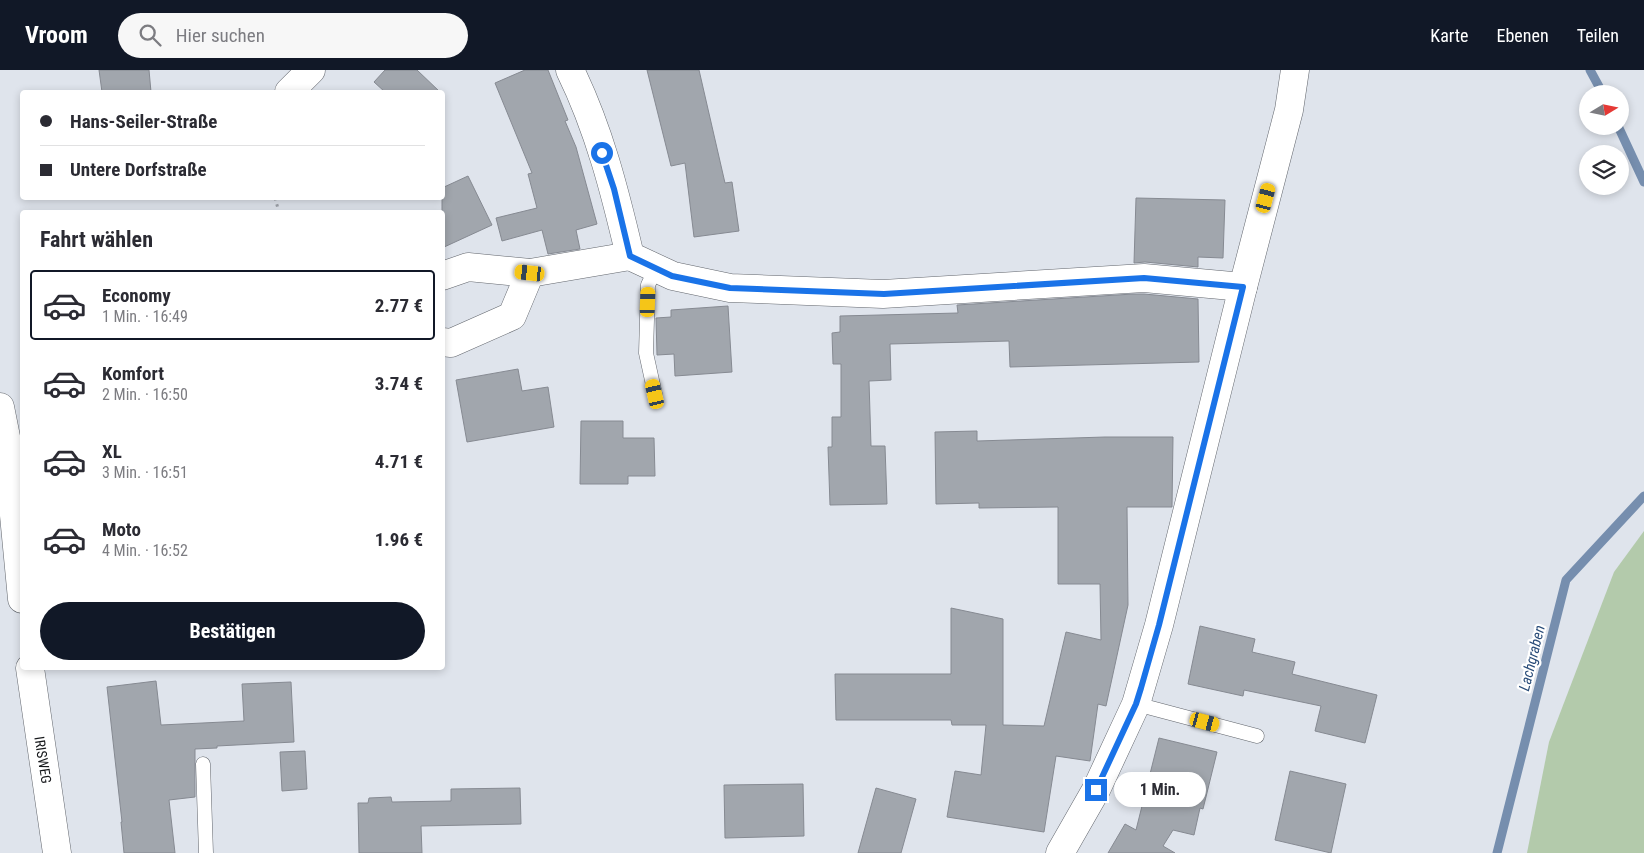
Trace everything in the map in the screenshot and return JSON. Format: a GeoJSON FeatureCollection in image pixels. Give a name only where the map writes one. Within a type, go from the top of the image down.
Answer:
{"type":"FeatureCollection","features":[{"type":"Feature","properties":{"kind":"street"},"geometry":{"type":"LineString","coordinates":[[291,90],[311,70]]}},
{"type":"Feature","properties":{"kind":"street"},"geometry":{"type":"LineString","coordinates":[[570,70],[585,100],[614,189],[630,256]]}},
{"type":"Feature","properties":{"kind":"street"},"geometry":{"type":"LineString","coordinates":[[1060,853],[1096,790],[1136,704],[1159,625],[1243,287],[1290,110],[1295,70]]}},
{"type":"Feature","properties":{"kind":"street"},"geometry":{"type":"LineString","coordinates":[[445,275],[468,267],[530,273],[630,256],[672,276],[730,288],[884,294],[1144,278],[1243,287]]}},
{"type":"Feature","properties":{"kind":"street"},"geometry":{"type":"LineString","coordinates":[[445,342],[451,343],[512,316],[530,273]]}},
{"type":"Feature","properties":{"kind":"street"},"geometry":{"type":"LineString","coordinates":[[0,407],[20,583]]}},
{"type":"Feature","properties":{"kind":"street","name":"IRISWEG"},"geometry":{"type":"LineString","coordinates":[[30,670],[57,853]]}},
{"type":"Feature","properties":{"kind":"lane"},"geometry":{"type":"LineString","coordinates":[[655,394],[646,353],[648,285],[656,268]]}},
{"type":"Feature","properties":{"kind":"lane"},"geometry":{"type":"LineString","coordinates":[[1136,704],[1257,736]]}},
{"type":"Feature","properties":{"kind":"lane"},"geometry":{"type":"LineString","coordinates":[[203,764],[206,853]]}},
{"type":"Feature","properties":{"kind":"green space"},"geometry":{"type":"Polygon","coordinates":[[[1644,531],[1644,853],[1527,853],[1549,742],[1614,572],[1644,531]]]}},
{"type":"Feature","properties":{"kind":"building"},"geometry":{"type":"Polygon","coordinates":[[[99,70],[149,70],[151,90],[102,90],[99,70]]]}},
{"type":"Feature","properties":{"kind":"building"},"geometry":{"type":"Polygon","coordinates":[[[385,70],[417,70],[438,90],[383,90],[374,82],[385,70]]]}},
{"type":"Feature","properties":{"kind":"building"},"geometry":{"type":"Polygon","coordinates":[[[525,70],[548,70],[568,120],[565,121],[576,147],[597,224],[576,230],[580,249],[548,254],[542,230],[502,241],[496,218],[537,208],[528,174],[532,173],[495,83],[525,70]]]}},
{"type":"Feature","properties":{"kind":"building"},"geometry":{"type":"Polygon","coordinates":[[[647,70],[699,70],[725,183],[732,182],[739,231],[694,237],[685,163],[671,166],[647,70]]]}},
{"type":"Feature","properties":{"kind":"building"},"geometry":{"type":"Polygon","coordinates":[[[468,176],[492,225],[445,247],[445,210],[442,210],[442,200],[445,200],[445,187],[468,176]]]}},
{"type":"Feature","properties":{"kind":"building"},"geometry":{"type":"Polygon","coordinates":[[[1136,198],[1225,200],[1223,258],[1198,257],[1198,267],[1145,262],[1134,263],[1136,198]]]}},
{"type":"Feature","properties":{"kind":"building"},"geometry":{"type":"Polygon","coordinates":[[[1133,294],[1198,299],[1199,362],[1010,367],[1009,341],[890,344],[891,380],[869,381],[871,446],[885,446],[887,504],[830,505],[828,447],[832,447],[832,417],[841,417],[841,364],[833,364],[832,333],[840,332],[840,316],[958,313],[957,305],[1133,294]]]}},
{"type":"Feature","properties":{"kind":"building"},"geometry":{"type":"Polygon","coordinates":[[[728,306],[732,372],[675,376],[674,354],[657,355],[656,318],[671,317],[671,310],[728,306]]]}},
{"type":"Feature","properties":{"kind":"building"},"geometry":{"type":"Polygon","coordinates":[[[518,369],[522,391],[548,387],[554,427],[467,442],[456,380],[518,369]]]}},
{"type":"Feature","properties":{"kind":"building"},"geometry":{"type":"Polygon","coordinates":[[[581,421],[623,421],[623,438],[654,438],[655,476],[628,476],[628,484],[580,484],[581,421]]]}},
{"type":"Feature","properties":{"kind":"building"},"geometry":{"type":"Polygon","coordinates":[[[977,431],[977,441],[1173,437],[1172,507],[1127,507],[1128,605],[1106,706],[1098,704],[1090,761],[1056,756],[1044,832],[947,817],[955,771],[981,775],[986,725],[952,725],[951,720],[836,720],[835,674],[951,674],[951,608],[1003,619],[1003,725],[1044,726],[1066,632],[1101,640],[1100,584],[1058,584],[1058,507],[979,508],[979,503],[936,504],[935,432],[977,431]]]}},
{"type":"Feature","properties":{"kind":"building"},"geometry":{"type":"Polygon","coordinates":[[[1200,626],[1255,639],[1252,652],[1295,662],[1292,674],[1377,695],[1365,743],[1315,731],[1321,706],[1244,690],[1243,696],[1188,684],[1200,626]]]}},
{"type":"Feature","properties":{"kind":"building"},"geometry":{"type":"Polygon","coordinates":[[[156,681],[161,725],[244,721],[242,684],[291,682],[294,742],[195,749],[195,797],[169,800],[175,853],[124,853],[107,687],[156,681]]]}},
{"type":"Feature","properties":{"kind":"building"},"geometry":{"type":"Polygon","coordinates":[[[1159,738],[1217,752],[1203,809],[1200,808],[1194,835],[1173,830],[1163,846],[1175,853],[1108,853],[1125,824],[1136,830],[1159,738]]]}},
{"type":"Feature","properties":{"kind":"building"},"geometry":{"type":"Polygon","coordinates":[[[305,751],[307,789],[282,791],[280,752],[305,751]]]}},
{"type":"Feature","properties":{"kind":"building"},"geometry":{"type":"Polygon","coordinates":[[[1290,771],[1346,784],[1331,853],[1275,840],[1290,771]]]}},
{"type":"Feature","properties":{"kind":"building"},"geometry":{"type":"Polygon","coordinates":[[[803,784],[804,836],[725,838],[724,785],[803,784]]]}},
{"type":"Feature","properties":{"kind":"building"},"geometry":{"type":"Polygon","coordinates":[[[520,788],[521,824],[421,826],[422,853],[359,853],[358,803],[368,803],[369,798],[391,797],[392,802],[451,801],[451,789],[520,788]]]}},
{"type":"Feature","properties":{"kind":"building"},"geometry":{"type":"Polygon","coordinates":[[[876,788],[916,799],[901,853],[858,853],[876,788]]]}},
{"type":"Feature","properties":{"kind":"waterway","name":"Lachgraben"},"geometry":{"type":"LineString","coordinates":[[1590,70],[1598,85]]}},
{"type":"Feature","properties":{"kind":"waterway","name":"Lachgraben"},"geometry":{"type":"LineString","coordinates":[[1622,135],[1644,182]]}},
{"type":"Feature","properties":{"kind":"waterway","name":"Lachgraben"},"geometry":{"type":"LineString","coordinates":[[1497,853],[1566,580],[1644,496]]}},
{"type":"Feature","properties":{"kind":"route"},"geometry":{"type":"LineString","coordinates":[[602,153],[614,189],[630,256],[672,276],[730,288],[884,294],[1144,278],[1243,287],[1159,625],[1141,688],[1136,704],[1096,790]]}}]}
